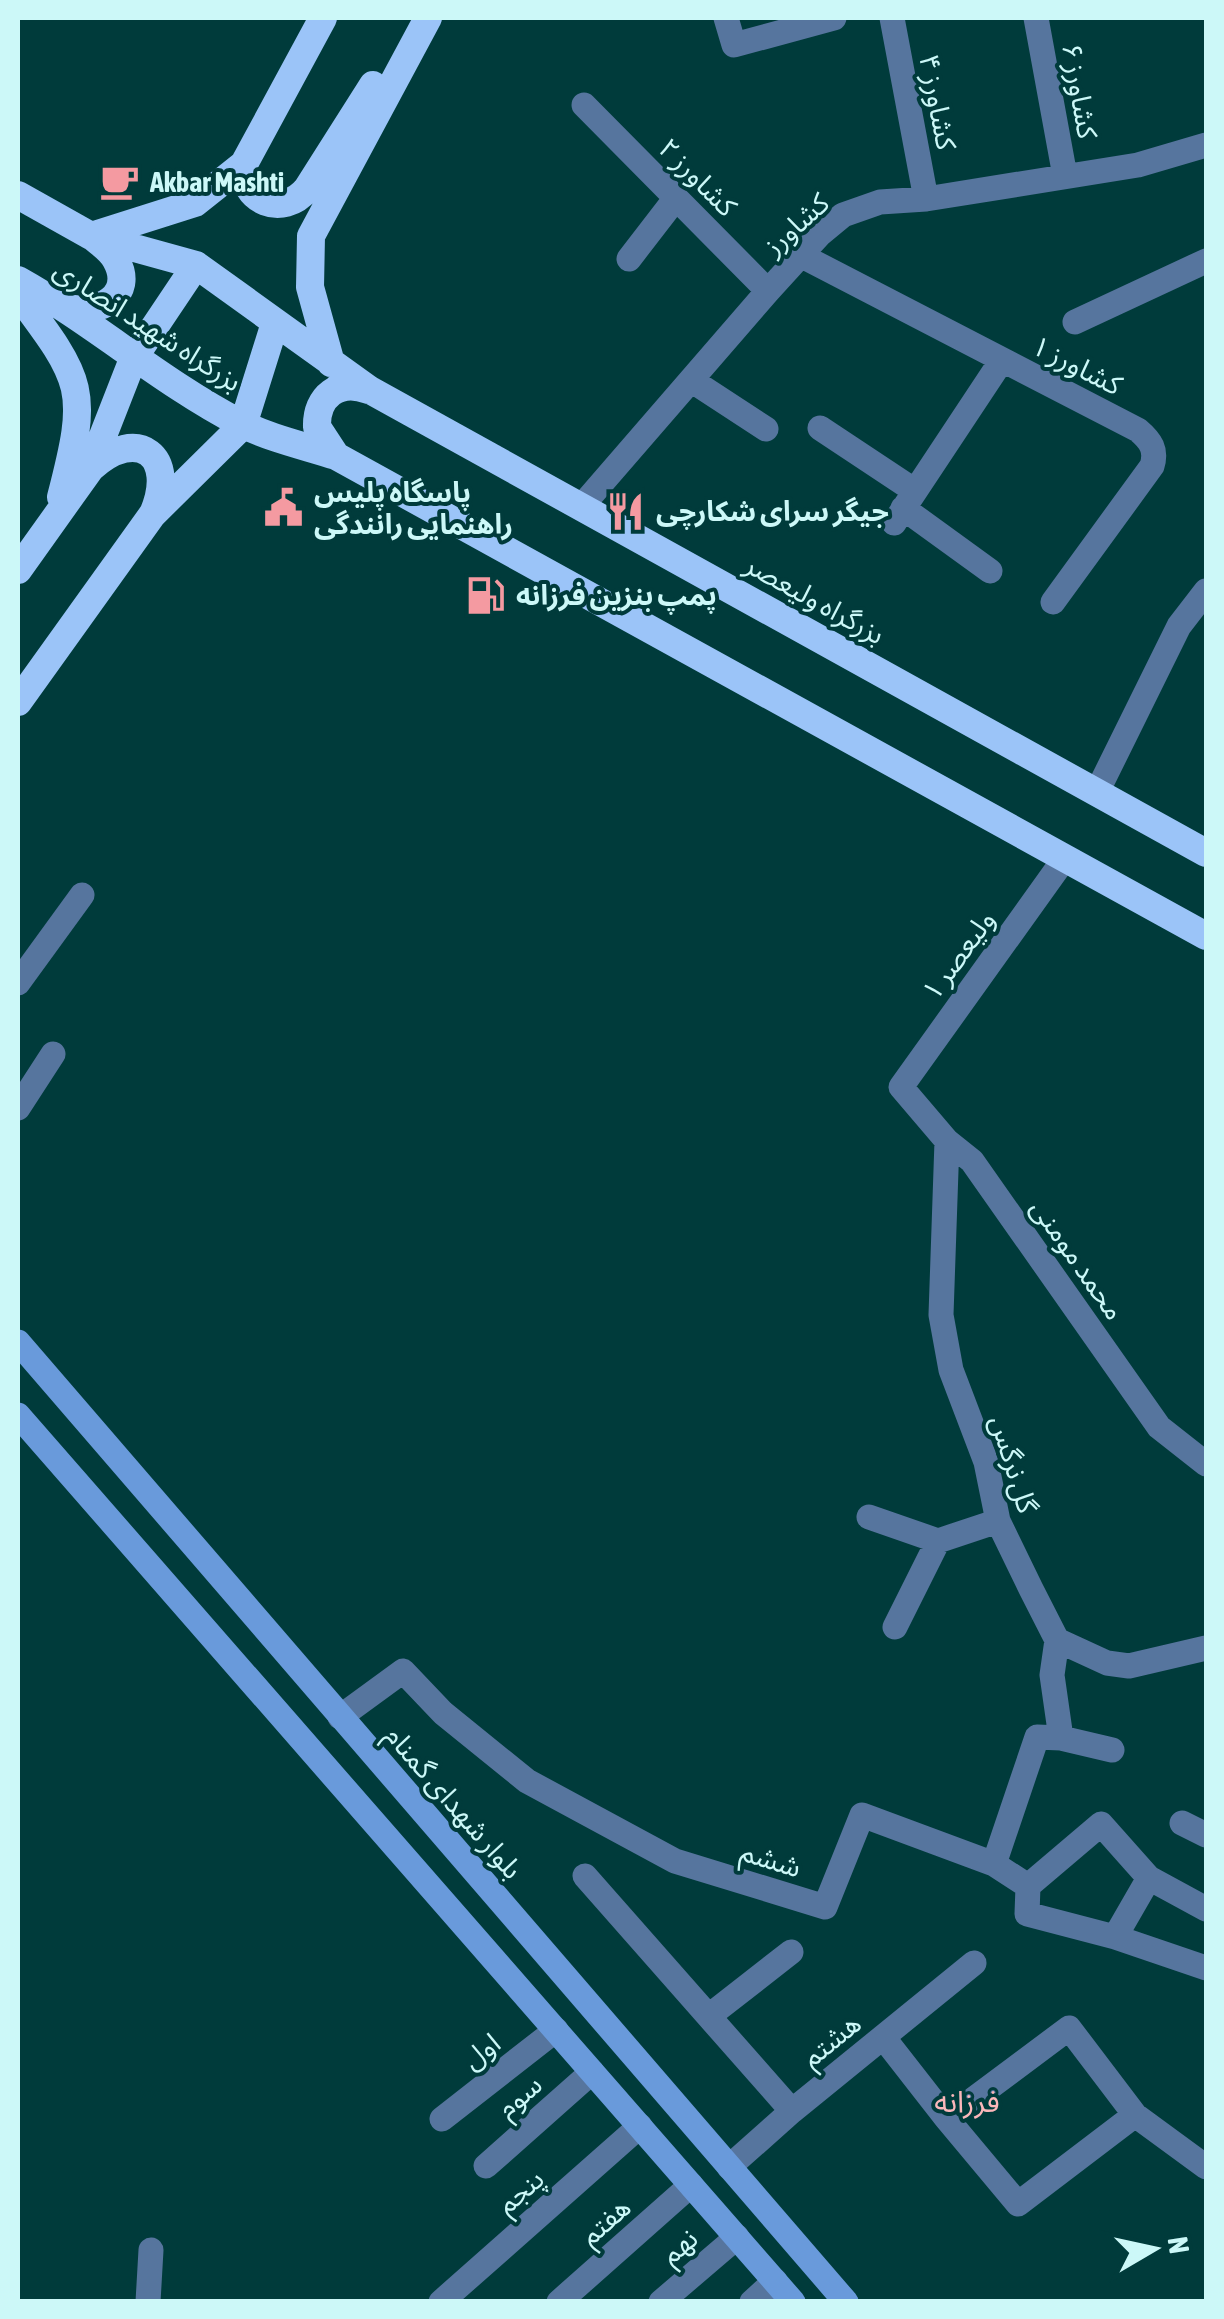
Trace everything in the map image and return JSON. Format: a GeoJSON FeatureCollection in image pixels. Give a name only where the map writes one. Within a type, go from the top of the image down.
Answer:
{"type":"FeatureCollection","features":[{"type":"Feature","properties":{"kind":"highway"},"geometry":{"type":"LineString","coordinates":[[67,308],[101,308],[119,285],[117,262],[92,236],[196,203],[244,164],[323,18]]}},
{"type":"Feature","properties":{"kind":"highway"},"geometry":{"type":"LineString","coordinates":[[331,363],[310,288],[312,236],[428,18]]}},
{"type":"Feature","properties":{"kind":"highway"},"geometry":{"type":"LineString","coordinates":[[244,164],[247,186],[260,200],[282,204],[299,198],[374,84],[405,59]]}},
{"type":"Feature","properties":{"kind":"highway","name":"بزرگراه شهید انصاری"},"geometry":{"type":"LineString","coordinates":[[18,196],[92,236],[196,265]]}},
{"type":"Feature","properties":{"kind":"highway"},"geometry":{"type":"LineString","coordinates":[[18,570],[90,469],[134,359],[196,265]]}},
{"type":"Feature","properties":{"kind":"highway","name":"بزرگراه ولیعصر"},"geometry":{"type":"LineString","coordinates":[[196,265],[370,390],[1206,852]]}},
{"type":"Feature","properties":{"kind":"highway","name":"بزرگراه شهید انصاری"},"geometry":{"type":"LineString","coordinates":[[18,280],[67,308],[134,359],[243,425]]}},
{"type":"Feature","properties":{"kind":"highway"},"geometry":{"type":"LineString","coordinates":[[18,294],[63,356],[77,393],[76,438],[57,515]]}},
{"type":"Feature","properties":{"kind":"highway"},"geometry":{"type":"LineString","coordinates":[[18,702],[152,515],[243,425],[276,323]]}},
{"type":"Feature","properties":{"kind":"highway"},"geometry":{"type":"LineString","coordinates":[[336,456],[317,428],[321,404],[333,390],[344,386],[370,390]]}},
{"type":"Feature","properties":{"kind":"highway"},"geometry":{"type":"LineString","coordinates":[[243,425],[336,456],[1206,936]]}},
{"type":"Feature","properties":{"kind":"highway"},"geometry":{"type":"LineString","coordinates":[[90,469],[118,448],[130,447],[147,453],[159,466],[163,478],[152,515]]}},
{"type":"Feature","properties":{"kind":"main road","name":"بلوار شهدای گمنام"},"geometry":{"type":"LineString","coordinates":[[18,1342],[846,2302]]}},
{"type":"Feature","properties":{"kind":"main road"},"geometry":{"type":"LineString","coordinates":[[18,1414],[793,2302]]}},
{"type":"Feature","properties":{"kind":"main road"},"geometry":{"type":"LineString","coordinates":[[307,1745],[340,1716]]}},
{"type":"Feature","properties":{"kind":"street"},"geometry":{"type":"LineString","coordinates":[[726,18],[734,45],[834,18]]}},
{"type":"Feature","properties":{"kind":"street","name":"کشاورز ۴"},"geometry":{"type":"LineString","coordinates":[[892,18],[926,198]]}},
{"type":"Feature","properties":{"kind":"street","name":"کشاورز ۶"},"geometry":{"type":"LineString","coordinates":[[1036,18],[1065,176]]}},
{"type":"Feature","properties":{"kind":"street","name":"کشاورز ۲"},"geometry":{"type":"LineString","coordinates":[[584,105],[768,291]]}},
{"type":"Feature","properties":{"kind":"street","name":"کشاورز"},"geometry":{"type":"LineString","coordinates":[[581,507],[768,291],[843,215],[880,202],[1138,164],[1206,145]]}},
{"type":"Feature","properties":{"kind":"street"},"geometry":{"type":"LineString","coordinates":[[629,259],[676,198]]}},
{"type":"Feature","properties":{"kind":"street","name":"کشاورز ۱"},"geometry":{"type":"LineString","coordinates":[[800,256],[1149,439],[1156,455],[1152,466],[1053,602]]}},
{"type":"Feature","properties":{"kind":"street"},"geometry":{"type":"LineString","coordinates":[[1075,322],[1206,262]]}},
{"type":"Feature","properties":{"kind":"street"},"geometry":{"type":"LineString","coordinates":[[904,507],[1002,360]]}},
{"type":"Feature","properties":{"kind":"street"},"geometry":{"type":"LineString","coordinates":[[690,380],[766,429]]}},
{"type":"Feature","properties":{"kind":"street"},"geometry":{"type":"LineString","coordinates":[[820,428],[904,507],[990,571]]}},
{"type":"Feature","properties":{"kind":"street"},"geometry":{"type":"LineString","coordinates":[[1097,792],[1178,626],[1206,590]]}},
{"type":"Feature","properties":{"kind":"street","name":"ولیعصر ۱"},"geometry":{"type":"LineString","coordinates":[[901,1087],[1065,858]]}},
{"type":"Feature","properties":{"kind":"street"},"geometry":{"type":"LineString","coordinates":[[18,984],[82,895]]}},
{"type":"Feature","properties":{"kind":"street"},"geometry":{"type":"LineString","coordinates":[[18,1108],[53,1054]]}},
{"type":"Feature","properties":{"kind":"street","name":"محمد مومنی"},"geometry":{"type":"LineString","coordinates":[[901,1087],[947,1140],[972,1161],[1159,1427],[1206,1464]]}},
{"type":"Feature","properties":{"kind":"street","name":"گل نرگس"},"geometry":{"type":"LineString","coordinates":[[947,1140],[941,1315],[951,1370],[986,1462],[998,1521],[1057,1640]]}},
{"type":"Feature","properties":{"kind":"street"},"geometry":{"type":"LineString","coordinates":[[869,1517],[938,1541],[998,1521]]}},
{"type":"Feature","properties":{"kind":"street"},"geometry":{"type":"LineString","coordinates":[[894,1627],[938,1541]]}},
{"type":"Feature","properties":{"kind":"street"},"geometry":{"type":"LineString","coordinates":[[1061,1738],[1052,1675],[1057,1640],[1106,1663],[1129,1666],[1206,1648]]}},
{"type":"Feature","properties":{"kind":"street","name":"ششم"},"geometry":{"type":"LineString","coordinates":[[340,1716],[402,1671],[443,1713],[526,1782],[674,1861],[825,1907],[862,1815],[994,1864]]}},
{"type":"Feature","properties":{"kind":"street"},"geometry":{"type":"LineString","coordinates":[[1028,1886],[994,1864],[1037,1737],[1061,1738],[1112,1750]]}},
{"type":"Feature","properties":{"kind":"street"},"geometry":{"type":"LineString","coordinates":[[1182,1823],[1206,1835]]}},
{"type":"Feature","properties":{"kind":"street"},"geometry":{"type":"LineString","coordinates":[[1206,1909],[1149,1878],[1101,1824],[1028,1886],[1027,1914],[1206,1968]]}},
{"type":"Feature","properties":{"kind":"street"},"geometry":{"type":"LineString","coordinates":[[585,1876],[792,2111]]}},
{"type":"Feature","properties":{"kind":"street"},"geometry":{"type":"LineString","coordinates":[[1116,1938],[1149,1878]]}},
{"type":"Feature","properties":{"kind":"street"},"geometry":{"type":"LineString","coordinates":[[709,2016],[791,1952]]}},
{"type":"Feature","properties":{"kind":"street","name":"هشتم"},"geometry":{"type":"LineString","coordinates":[[729,2167],[974,1963]]}},
{"type":"Feature","properties":{"kind":"street"},"geometry":{"type":"LineString","coordinates":[[948,2119],[1069,2028],[1135,2115],[1206,2167]]}},
{"type":"Feature","properties":{"kind":"street","name":"اول"},"geometry":{"type":"LineString","coordinates":[[442,2119],[556,2030]]}},
{"type":"Feature","properties":{"kind":"street"},"geometry":{"type":"LineString","coordinates":[[883,2037],[1018,2204],[1135,2115]]}},
{"type":"Feature","properties":{"kind":"street","name":"سوم"},"geometry":{"type":"LineString","coordinates":[[486,2166],[592,2072]]}},
{"type":"Feature","properties":{"kind":"street","name":"پنجم"},"geometry":{"type":"LineString","coordinates":[[441,2302],[640,2126]]}},
{"type":"Feature","properties":{"kind":"street","name":"هفتم"},"geometry":{"type":"LineString","coordinates":[[559,2302],[691,2185]]}},
{"type":"Feature","properties":{"kind":"street","name":"نهم"},"geometry":{"type":"LineString","coordinates":[[661,2302],[736,2237]]}},
{"type":"Feature","properties":{"kind":"street"},"geometry":{"type":"LineString","coordinates":[[148,2302],[151,2250]]}},
{"type":"Feature","properties":{"kind":"street"},"geometry":{"type":"LineString","coordinates":[[752,2302],[774,2281]]}},
{"type":"Feature","properties":{"kind":"place","name":"Akbar Mashti"},"geometry":{"type":"Point","coordinates":[120,182]}},
{"type":"Feature","properties":{"kind":"place","name":"پاسگاه پلیس راهنمایی رانندگی"},"geometry":{"type":"Point","coordinates":[284,508]}},
{"type":"Feature","properties":{"kind":"place","name":"جیگر سرای شکارچی"},"geometry":{"type":"Point","coordinates":[626,511]}},
{"type":"Feature","properties":{"kind":"place","name":"پمپ بنزین فرزانه"},"geometry":{"type":"Point","coordinates":[486,595]}},
{"type":"Feature","properties":{"kind":"district","name":"فرزانه"},"geometry":{"type":"Point","coordinates":[967,2102]}}]}
